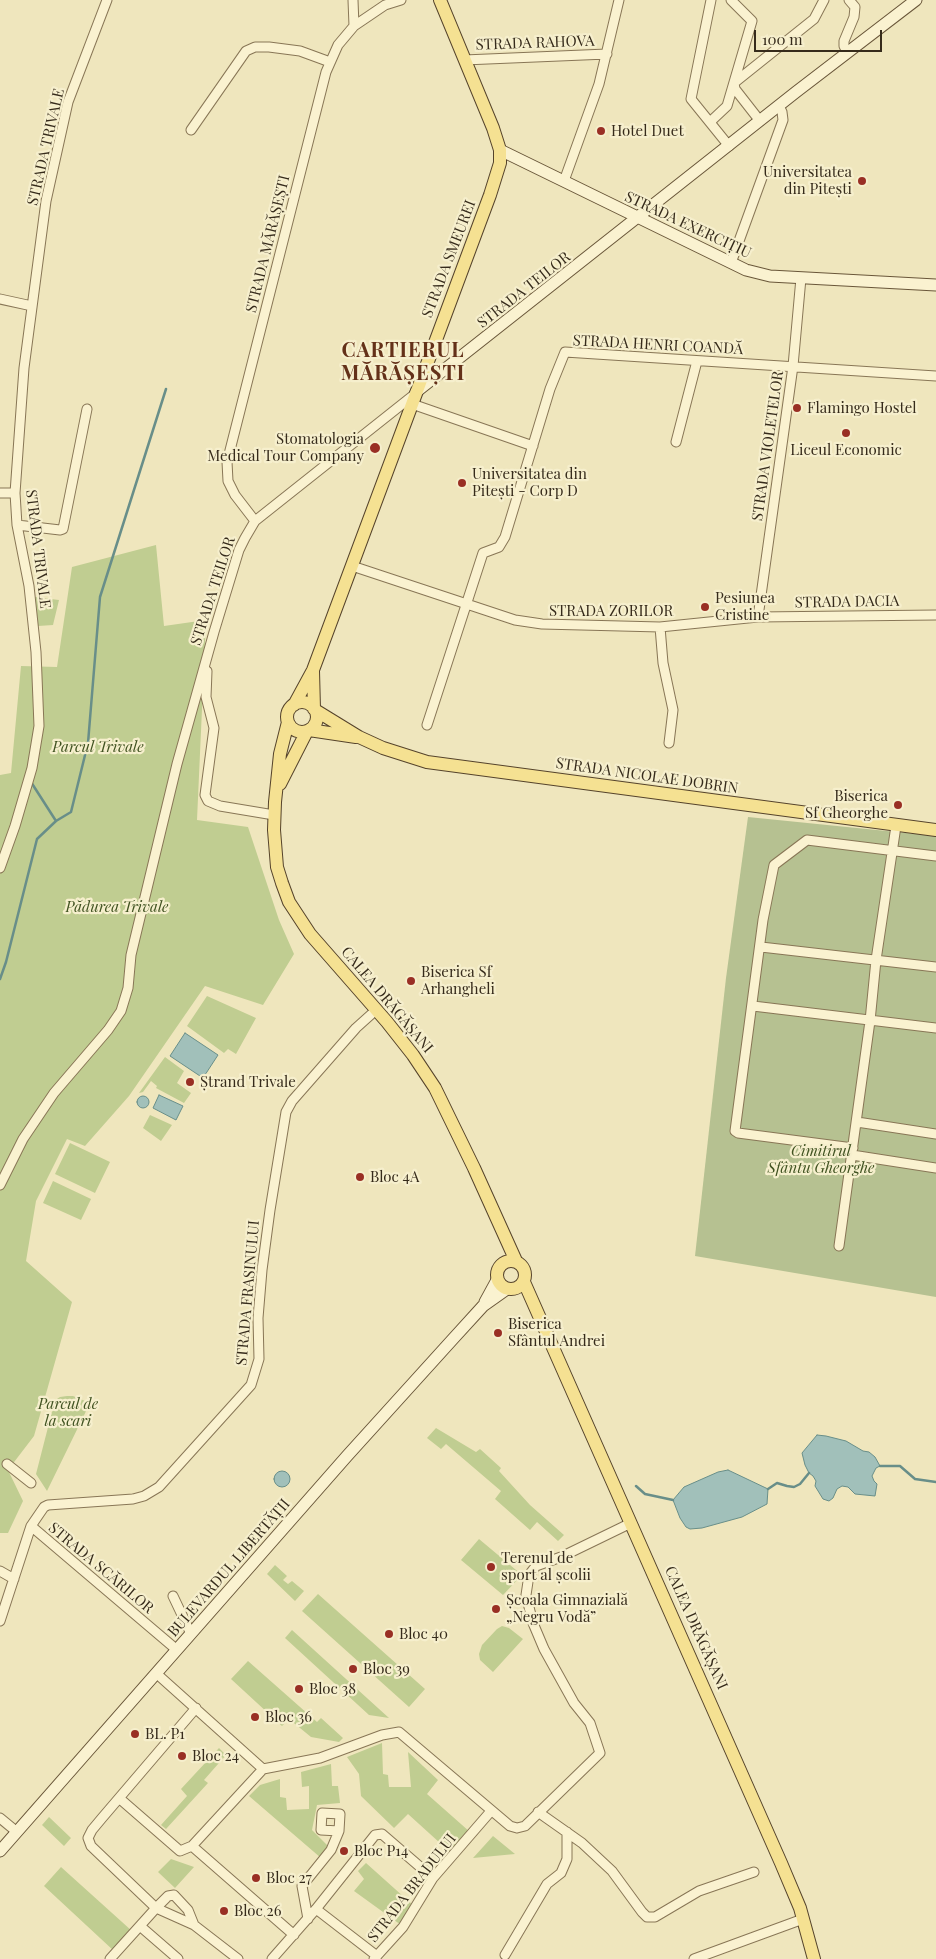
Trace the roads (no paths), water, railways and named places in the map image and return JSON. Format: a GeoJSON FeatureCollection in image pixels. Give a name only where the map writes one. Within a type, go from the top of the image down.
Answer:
{"type":"FeatureCollection","features":[{"type":"Feature","properties":{"kind":"main road","name":"STRADA SMEUREI"},"geometry":{"type":"LineString","coordinates":[[294,705],[313,670],[500,163],[500,150],[493,128],[440,0]]}},
{"type":"Feature","properties":{"kind":"main road","name":"STRADA TEILOR"},"geometry":{"type":"LineString","coordinates":[[414,398],[847,52],[916,0]]}},
{"type":"Feature","properties":{"kind":"main road","name":"STRADA EXERCIȚIU"},"geometry":{"type":"LineString","coordinates":[[500,150],[731,263],[759,273],[802,278],[936,285]]}},
{"type":"Feature","properties":{"kind":"main road","name":"STRADA SMEUREI"},"geometry":{"type":"LineString","coordinates":[[313,670],[315,709]]}},
{"type":"Feature","properties":{"kind":"main road"},"geometry":{"type":"LineString","coordinates":[[302,702],[311,705],[315,709],[317,719],[313,727],[308,731],[294,730],[288,722],[288,713],[294,705],[302,702]]}},
{"type":"Feature","properties":{"kind":"main road","name":"STRADA NICOLAE DOBRIN"},"geometry":{"type":"LineString","coordinates":[[315,709],[359,737],[391,751],[427,762],[936,830]]}},
{"type":"Feature","properties":{"kind":"main road","name":"CALEA DRĂGĂȘANI"},"geometry":{"type":"LineString","coordinates":[[288,722],[280,754],[274,830],[277,867],[289,902],[310,934],[413,1055],[435,1088],[516,1261]]}},
{"type":"Feature","properties":{"kind":"main road","name":"CALEA DRĂGĂȘANI"},"geometry":{"type":"LineString","coordinates":[[276,791],[308,731]]}},
{"type":"Feature","properties":{"kind":"main road","name":"STRADA NICOLAE DOBRIN"},"geometry":{"type":"LineString","coordinates":[[308,731],[359,737]]}},
{"type":"Feature","properties":{"kind":"main road","name":"CALEA DRĂGĂȘANI"},"geometry":{"type":"LineString","coordinates":[[500,1226],[502,1263]]}},
{"type":"Feature","properties":{"kind":"main road"},"geometry":{"type":"LineString","coordinates":[[516,1261],[525,1272],[515,1286],[499,1284],[497,1270],[502,1263],[516,1261]]}},
{"type":"Feature","properties":{"kind":"main road","name":"BULEVARDUL LIBERTĂȚII"},"geometry":{"type":"LineString","coordinates":[[0,1851],[347,1456],[483,1306],[497,1280]]}},
{"type":"Feature","properties":{"kind":"main road","name":"CALEA DRĂGĂȘANI"},"geometry":{"type":"LineString","coordinates":[[515,1286],[538,1314],[631,1523],[781,1863],[803,1919],[814,1959]]}},
{"type":"Feature","properties":{"kind":"main road","name":"BULEVARDUL LIBERTĂȚII"},"geometry":{"type":"LineString","coordinates":[[483,1306],[515,1286]]}},
{"type":"Feature","properties":{"kind":"street","name":"STRADA TRIVALE"},"geometry":{"type":"LineString","coordinates":[[0,868],[32,768],[39,726],[36,652],[15,492],[24,368],[46,202],[68,102],[107,0]]}},
{"type":"Feature","properties":{"kind":"street"},"geometry":{"type":"LineString","coordinates":[[353,0],[354,26]]}},
{"type":"Feature","properties":{"kind":"street","name":"STRADA MĂRĂȘEȘTI"},"geometry":{"type":"LineString","coordinates":[[255,521],[235,495],[228,481],[227,462],[326,72],[338,44],[354,26],[385,5],[401,0]]}},
{"type":"Feature","properties":{"kind":"street"},"geometry":{"type":"LineString","coordinates":[[564,181],[593,103],[607,54],[619,0]]}},
{"type":"Feature","properties":{"kind":"street"},"geometry":{"type":"LineString","coordinates":[[711,0],[691,99],[729,146]]}},
{"type":"Feature","properties":{"kind":"street"},"geometry":{"type":"LineString","coordinates":[[710,122],[727,106],[752,21],[731,0]]}},
{"type":"Feature","properties":{"kind":"street"},"geometry":{"type":"LineString","coordinates":[[734,83],[814,19],[824,0]]}},
{"type":"Feature","properties":{"kind":"street"},"geometry":{"type":"LineString","coordinates":[[847,52],[844,40],[854,17],[855,8],[850,0]]}},
{"type":"Feature","properties":{"kind":"street"},"geometry":{"type":"LineString","coordinates":[[191,130],[246,51],[255,47],[269,47],[300,52],[330,62]]}},
{"type":"Feature","properties":{"kind":"street","name":"STRADA RAHOVA"},"geometry":{"type":"LineString","coordinates":[[464,60],[607,54]]}},
{"type":"Feature","properties":{"kind":"street"},"geometry":{"type":"LineString","coordinates":[[734,83],[735,89],[760,121]]}},
{"type":"Feature","properties":{"kind":"street"},"geometry":{"type":"LineString","coordinates":[[731,263],[783,120],[779,106]]}},
{"type":"Feature","properties":{"kind":"street","name":"STRADA VIOLETELOR"},"geometry":{"type":"LineString","coordinates":[[758,617],[793,366],[802,278]]}},
{"type":"Feature","properties":{"kind":"street"},"geometry":{"type":"LineString","coordinates":[[0,299],[32,306]]}},
{"type":"Feature","properties":{"kind":"street","name":"STRADA HENRI COANDĂ"},"geometry":{"type":"LineString","coordinates":[[466,604],[483,553],[499,547],[505,537],[550,389],[565,352],[936,376]]}},
{"type":"Feature","properties":{"kind":"street"},"geometry":{"type":"LineString","coordinates":[[676,442],[697,361]]}},
{"type":"Feature","properties":{"kind":"street"},"geometry":{"type":"LineString","coordinates":[[414,398],[534,446]]}},
{"type":"Feature","properties":{"kind":"street","name":"STRADA TEILOR"},"geometry":{"type":"LineString","coordinates":[[0,1185],[22,1139],[54,1093],[108,1030],[121,1011],[128,988],[131,955],[159,834],[186,732],[239,550],[255,521],[414,398]]}},
{"type":"Feature","properties":{"kind":"street"},"geometry":{"type":"LineString","coordinates":[[18,525],[63,529],[87,409]]}},
{"type":"Feature","properties":{"kind":"street"},"geometry":{"type":"LineString","coordinates":[[0,493],[15,492]]}},
{"type":"Feature","properties":{"kind":"street","name":"STRADA ZORILOR"},"geometry":{"type":"LineString","coordinates":[[352,566],[515,620],[542,624],[660,627],[758,617]]}},
{"type":"Feature","properties":{"kind":"street"},"geometry":{"type":"LineString","coordinates":[[428,725],[466,604]]}},
{"type":"Feature","properties":{"kind":"street","name":"STRADA DACIA"},"geometry":{"type":"LineString","coordinates":[[758,617],[936,615]]}},
{"type":"Feature","properties":{"kind":"street"},"geometry":{"type":"LineString","coordinates":[[660,627],[663,663],[673,710],[669,743]]}},
{"type":"Feature","properties":{"kind":"street"},"geometry":{"type":"LineString","coordinates":[[208,655],[206,697],[214,728],[205,795],[208,801],[220,806],[274,815]]}},
{"type":"Feature","properties":{"kind":"street"},"geometry":{"type":"LineString","coordinates":[[838,1246],[857,1122],[876,960],[896,826]]}},
{"type":"Feature","properties":{"kind":"street"},"geometry":{"type":"LineString","coordinates":[[936,856],[807,840],[774,865],[763,920],[761,947],[735,1131],[936,1168]]}},
{"type":"Feature","properties":{"kind":"street"},"geometry":{"type":"LineString","coordinates":[[761,947],[936,967]]}},
{"type":"Feature","properties":{"kind":"street"},"geometry":{"type":"LineString","coordinates":[[753,1006],[936,1028]]}},
{"type":"Feature","properties":{"kind":"street","name":"STRADA FRASINULUI"},"geometry":{"type":"LineString","coordinates":[[0,1621],[31,1526],[38,1513],[48,1505],[133,1499],[144,1496],[159,1487],[251,1385],[259,1359],[258,1318],[262,1270],[275,1172],[286,1112],[292,1101],[376,1010]]}},
{"type":"Feature","properties":{"kind":"street"},"geometry":{"type":"LineString","coordinates":[[857,1122],[936,1134]]}},
{"type":"Feature","properties":{"kind":"street"},"geometry":{"type":"LineString","coordinates":[[8,1464],[31,1484]]}},
{"type":"Feature","properties":{"kind":"street"},"geometry":{"type":"LineString","coordinates":[[119,1798],[180,1851],[192,1846],[263,1769],[320,1758],[382,1734],[400,1732],[510,1826],[517,1828],[525,1826],[600,1753],[590,1722],[574,1703],[544,1649],[533,1623],[526,1595],[529,1575],[536,1566],[561,1557],[631,1523]]}},
{"type":"Feature","properties":{"kind":"street","name":"STRADA SCĂRILOR"},"geometry":{"type":"LineString","coordinates":[[31,1526],[177,1650]]}},
{"type":"Feature","properties":{"kind":"street"},"geometry":{"type":"LineString","coordinates":[[0,1571],[14,1579]]}},
{"type":"Feature","properties":{"kind":"street"},"geometry":{"type":"LineString","coordinates":[[173,1596],[191,1634]]}},
{"type":"Feature","properties":{"kind":"street"},"geometry":{"type":"LineString","coordinates":[[156,1674],[263,1769]]}},
{"type":"Feature","properties":{"kind":"street"},"geometry":{"type":"LineString","coordinates":[[196,1708],[92,1830],[88,1838],[91,1846],[156,1908],[194,1925],[238,1959]]}},
{"type":"Feature","properties":{"kind":"street","name":"STRADA BRADULUI"},"geometry":{"type":"LineString","coordinates":[[375,1958],[403,1926],[433,1878],[491,1811]]}},
{"type":"Feature","properties":{"kind":"street"},"geometry":{"type":"LineString","coordinates":[[538,1812],[582,1843],[612,1872],[647,1917],[655,1917],[699,1891],[754,1872]]}},
{"type":"Feature","properties":{"kind":"street"},"geometry":{"type":"LineString","coordinates":[[0,1818],[17,1832]]}},
{"type":"Feature","properties":{"kind":"street"},"geometry":{"type":"LineString","coordinates":[[308,1919],[302,1886],[331,1850],[338,1831]]}},
{"type":"Feature","properties":{"kind":"street"},"geometry":{"type":"LineString","coordinates":[[505,1955],[547,1884],[558,1877],[564,1868],[568,1859],[567,1832]]}},
{"type":"Feature","properties":{"kind":"street"},"geometry":{"type":"LineString","coordinates":[[272,1959],[308,1919],[374,1835],[382,1834],[433,1878]]}},
{"type":"Feature","properties":{"kind":"street"},"geometry":{"type":"LineString","coordinates":[[192,1846],[294,1935]]}},
{"type":"Feature","properties":{"kind":"street"},"geometry":{"type":"LineString","coordinates":[[110,1959],[168,1896],[174,1895],[188,1910],[194,1925]]}},
{"type":"Feature","properties":{"kind":"street"},"geometry":{"type":"LineString","coordinates":[[316,1909],[375,1958]]}},
{"type":"Feature","properties":{"kind":"street"},"geometry":{"type":"LineString","coordinates":[[694,1959],[803,1919]]}},
{"type":"Feature","properties":{"kind":"street"},"geometry":{"type":"LineString","coordinates":[[140,1926],[178,1959]]}},
{"type":"Feature","properties":{"kind":"water"},"geometry":{"type":"Polygon","coordinates":[[[185,1033],[218,1055],[203,1078],[170,1056],[185,1033]]]}},
{"type":"Feature","properties":{"kind":"water"},"geometry":{"type":"Polygon","coordinates":[[[159,1095],[183,1106],[176,1120],[153,1108],[159,1095]]]}},
{"type":"Feature","properties":{"kind":"water"},"geometry":{"type":"Polygon","coordinates":[[[141,1096],[145,1096],[149,1102],[145,1108],[141,1108],[137,1104],[137,1100],[141,1096]]]}},
{"type":"Feature","properties":{"kind":"water"},"geometry":{"type":"Polygon","coordinates":[[[817,1435],[846,1441],[875,1457],[880,1466],[876,1468],[872,1476],[877,1484],[875,1496],[855,1494],[848,1487],[842,1486],[837,1489],[833,1498],[829,1501],[823,1499],[815,1486],[816,1481],[805,1465],[802,1453],[817,1435]]]}},
{"type":"Feature","properties":{"kind":"water"},"geometry":{"type":"Polygon","coordinates":[[[728,1470],[768,1489],[767,1504],[742,1517],[702,1528],[690,1529],[686,1527],[680,1518],[673,1500],[684,1487],[718,1472],[728,1470]]]}},
{"type":"Feature","properties":{"kind":"water"},"geometry":{"type":"Polygon","coordinates":[[[282,1471],[290,1479],[282,1487],[274,1479],[282,1471]]]}},
{"type":"Feature","properties":{"kind":"waterway"},"geometry":{"type":"LineString","coordinates":[[0,979],[37,839],[56,821],[71,812],[88,743],[100,597],[166,389]]}},
{"type":"Feature","properties":{"kind":"waterway"},"geometry":{"type":"LineString","coordinates":[[31,782],[56,821]]}},
{"type":"Feature","properties":{"kind":"waterway"},"geometry":{"type":"LineString","coordinates":[[880,1466],[900,1466],[915,1479],[936,1482]]}},
{"type":"Feature","properties":{"kind":"waterway"},"geometry":{"type":"LineString","coordinates":[[768,1489],[777,1483],[794,1487],[800,1484],[809,1473]]}},
{"type":"Feature","properties":{"kind":"waterway"},"geometry":{"type":"LineString","coordinates":[[636,1486],[645,1494],[673,1500]]}},
{"type":"Feature","properties":{"kind":"place","name":"Hotel Duet"},"geometry":{"type":"Point","coordinates":[601,131]}},
{"type":"Feature","properties":{"kind":"place","name":"Universitatea din Pitești"},"geometry":{"type":"Point","coordinates":[862,181]}},
{"type":"Feature","properties":{"kind":"place","name":"Flamingo Hostel"},"geometry":{"type":"Point","coordinates":[797,408]}},
{"type":"Feature","properties":{"kind":"place","name":"Liceul Economic"},"geometry":{"type":"Point","coordinates":[846,433]}},
{"type":"Feature","properties":{"kind":"place","name":"Stomatologia Medical Tour Company"},"geometry":{"type":"Point","coordinates":[375,448]}},
{"type":"Feature","properties":{"kind":"place","name":"Universitatea din Pitești - Corp D"},"geometry":{"type":"Point","coordinates":[462,483]}},
{"type":"Feature","properties":{"kind":"place","name":"Pesiunea Cristine"},"geometry":{"type":"Point","coordinates":[705,607]}},
{"type":"Feature","properties":{"kind":"place","name":"Biserica Sf Gheorghe"},"geometry":{"type":"Point","coordinates":[898,805]}},
{"type":"Feature","properties":{"kind":"place","name":"Biserica Sf Arhangheli"},"geometry":{"type":"Point","coordinates":[411,981]}},
{"type":"Feature","properties":{"kind":"place","name":"Ștrand Trivale"},"geometry":{"type":"Point","coordinates":[190,1082]}},
{"type":"Feature","properties":{"kind":"place","name":"Bloc 4A"},"geometry":{"type":"Point","coordinates":[360,1177]}},
{"type":"Feature","properties":{"kind":"place","name":"Biserica Sfântul Andrei"},"geometry":{"type":"Point","coordinates":[498,1333]}},
{"type":"Feature","properties":{"kind":"place","name":"Terenul de sport al școlii"},"geometry":{"type":"Point","coordinates":[491,1567]}},
{"type":"Feature","properties":{"kind":"place","name":"Școala Gimnazială „Negru Vodă”"},"geometry":{"type":"Point","coordinates":[496,1609]}},
{"type":"Feature","properties":{"kind":"place","name":"Bloc 40"},"geometry":{"type":"Point","coordinates":[389,1634]}},
{"type":"Feature","properties":{"kind":"place","name":"Bloc 39"},"geometry":{"type":"Point","coordinates":[353,1669]}},
{"type":"Feature","properties":{"kind":"place","name":"Bloc 38"},"geometry":{"type":"Point","coordinates":[299,1689]}},
{"type":"Feature","properties":{"kind":"place","name":"Bloc 36"},"geometry":{"type":"Point","coordinates":[255,1717]}},
{"type":"Feature","properties":{"kind":"place","name":"BL. P1"},"geometry":{"type":"Point","coordinates":[135,1734]}},
{"type":"Feature","properties":{"kind":"place","name":"Bloc 24"},"geometry":{"type":"Point","coordinates":[182,1756]}},
{"type":"Feature","properties":{"kind":"place","name":"Bloc P14"},"geometry":{"type":"Point","coordinates":[344,1851]}},
{"type":"Feature","properties":{"kind":"place","name":"Bloc 27"},"geometry":{"type":"Point","coordinates":[256,1878]}},
{"type":"Feature","properties":{"kind":"place","name":"Bloc 26"},"geometry":{"type":"Point","coordinates":[224,1911]}},
{"type":"Feature","properties":{"kind":"district","name":"CARTIERUL MĂRĂȘEȘTI"},"geometry":{"type":"Point","coordinates":[403,362]}},
{"type":"Feature","properties":{"kind":"park label","name":"Parcul Trivale"},"geometry":{"type":"Point","coordinates":[98,747]}},
{"type":"Feature","properties":{"kind":"park label","name":"Pădurea Trivale"},"geometry":{"type":"Point","coordinates":[117,907]}},
{"type":"Feature","properties":{"kind":"park label","name":"Cimitirul Sfântu Gheorghe"},"geometry":{"type":"Point","coordinates":[821,1160]}},
{"type":"Feature","properties":{"kind":"park label","name":"Parcul de la scari"},"geometry":{"type":"Point","coordinates":[68,1412]}}]}
